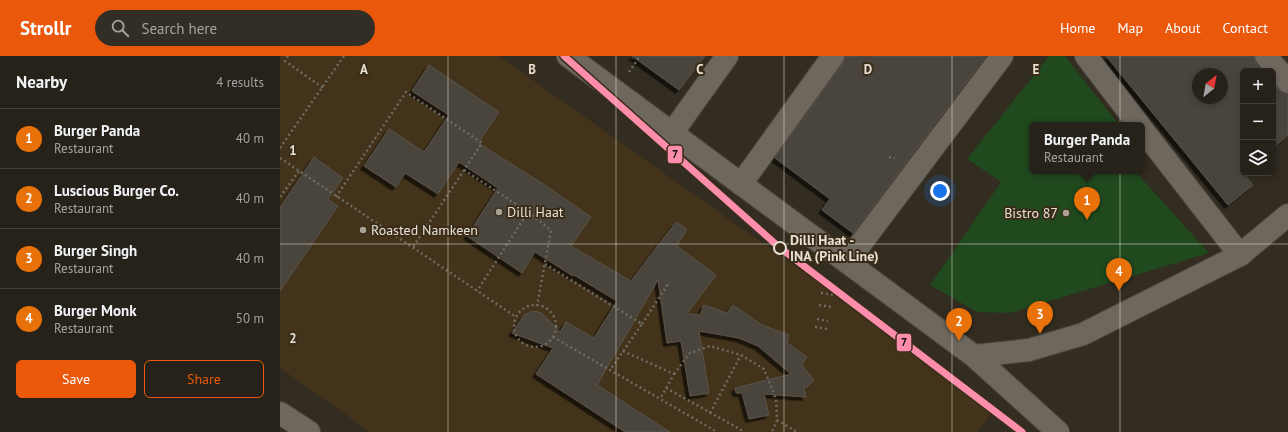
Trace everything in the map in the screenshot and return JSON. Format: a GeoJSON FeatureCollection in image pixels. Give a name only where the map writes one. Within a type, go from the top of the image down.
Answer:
{"type":"FeatureCollection","features":[{"type":"Feature","properties":{"kind":"street"},"geometry":{"type":"LineString","coordinates":[[568,56],[974,356],[1058,432]]}},
{"type":"Feature","properties":{"kind":"street"},"geometry":{"type":"LineString","coordinates":[[672,133],[727,56]]}},
{"type":"Feature","properties":{"kind":"street"},"geometry":{"type":"LineString","coordinates":[[741,184],[833,56]]}},
{"type":"Feature","properties":{"kind":"street"},"geometry":{"type":"LineString","coordinates":[[847,262],[1002,56]]}},
{"type":"Feature","properties":{"kind":"street"},"geometry":{"type":"LineString","coordinates":[[1086,56],[1137,122]]}},
{"type":"Feature","properties":{"kind":"street"},"geometry":{"type":"LineString","coordinates":[[1266,56],[1288,82]]}},
{"type":"Feature","properties":{"kind":"street"},"geometry":{"type":"LineString","coordinates":[[1145,133],[1240,255]]}},
{"type":"Feature","properties":{"kind":"street"},"geometry":{"type":"LineString","coordinates":[[974,356],[1029,350],[1083,334],[1240,255],[1288,215]]}},
{"type":"Feature","properties":{"kind":"street"},"geometry":{"type":"LineString","coordinates":[[280,413],[309,432]]}},
{"type":"Feature","properties":{"kind":"path"},"geometry":{"type":"LineString","coordinates":[[288,56],[285,61],[322,88]]}},
{"type":"Feature","properties":{"kind":"path"},"geometry":{"type":"LineString","coordinates":[[280,148],[344,56]]}},
{"type":"Feature","properties":{"kind":"path"},"geometry":{"type":"LineString","coordinates":[[626,75],[640,56]]}},
{"type":"Feature","properties":{"kind":"path"},"geometry":{"type":"LineString","coordinates":[[336,196],[406,92],[482,143],[412,247]]}},
{"type":"Feature","properties":{"kind":"path"},"geometry":{"type":"LineString","coordinates":[[280,158],[516,317]]}},
{"type":"Feature","properties":{"kind":"path"},"geometry":{"type":"LineString","coordinates":[[464,170],[528,212],[551,230],[538,306]]}},
{"type":"Feature","properties":{"kind":"path"},"geometry":{"type":"LineString","coordinates":[[280,197],[299,171]]}},
{"type":"Feature","properties":{"kind":"path"},"geometry":{"type":"LineString","coordinates":[[477,291],[528,212]]}},
{"type":"Feature","properties":{"kind":"path"},"geometry":{"type":"LineString","coordinates":[[545,264],[642,324]]}},
{"type":"Feature","properties":{"kind":"path"},"geometry":{"type":"LineString","coordinates":[[610,370],[668,284]]}},
{"type":"Feature","properties":{"kind":"path"},"geometry":{"type":"LineString","coordinates":[[822,284],[835,286]]}},
{"type":"Feature","properties":{"kind":"path"},"geometry":{"type":"LineString","coordinates":[[821,293],[834,295]]}},
{"type":"Feature","properties":{"kind":"path"},"geometry":{"type":"LineString","coordinates":[[819,305],[833,307]]}},
{"type":"Feature","properties":{"kind":"path"},"geometry":{"type":"LineString","coordinates":[[538,306],[545,308],[552,314],[555,321],[556,329],[553,337],[542,346],[535,348],[528,346],[517,338],[514,331],[516,317],[525,308],[538,306]]}},
{"type":"Feature","properties":{"kind":"path"},"geometry":{"type":"LineString","coordinates":[[817,319],[828,321]]}},
{"type":"Feature","properties":{"kind":"path"},"geometry":{"type":"LineString","coordinates":[[815,327],[827,329]]}},
{"type":"Feature","properties":{"kind":"path"},"geometry":{"type":"LineString","coordinates":[[553,337],[717,432]]}},
{"type":"Feature","properties":{"kind":"path"},"geometry":{"type":"LineString","coordinates":[[660,399],[674,374],[690,353],[710,346],[741,355],[764,369],[776,399],[777,420],[772,432]]}},
{"type":"Feature","properties":{"kind":"path"},"geometry":{"type":"LineString","coordinates":[[623,351],[674,374]]}},
{"type":"Feature","properties":{"kind":"path"},"geometry":{"type":"LineString","coordinates":[[710,413],[741,355]]}},
{"type":"Feature","properties":{"kind":"path"},"geometry":{"type":"LineString","coordinates":[[666,388],[745,432]]}},
{"type":"Feature","properties":{"kind":"path"},"geometry":{"type":"LineString","coordinates":[[777,420],[797,432]]}},
{"type":"Feature","properties":{"kind":"shaded area","name":"Dilli Haat"},"geometry":{"type":"Polygon","coordinates":[[[280,56],[499,56],[995,408],[978,432],[370,432],[280,368],[280,56]]]}},
{"type":"Feature","properties":{"kind":"green space"},"geometry":{"type":"Polygon","coordinates":[[[1049,56],[1065,56],[1117,122],[1029,122],[1029,174],[1138,174],[1209,253],[1010,313],[977,312],[930,285],[1001,182],[967,159],[1049,56]]]}},
{"type":"Feature","properties":{"kind":"building"},"geometry":{"type":"Polygon","coordinates":[[[632,56],[705,56],[679,90],[632,56]]]}},
{"type":"Feature","properties":{"kind":"building"},"geometry":{"type":"Polygon","coordinates":[[[845,56],[986,56],[853,233],[822,210],[830,199],[775,158],[843,63],[845,56]]]}},
{"type":"Feature","properties":{"kind":"building"},"geometry":{"type":"Polygon","coordinates":[[[1106,56],[1254,56],[1256,64],[1259,68],[1240,68],[1240,176],[1246,176],[1253,185],[1228,205],[1106,56]]]}},
{"type":"Feature","properties":{"kind":"building"},"geometry":{"type":"Polygon","coordinates":[[[429,65],[499,112],[478,143],[542,183],[591,217],[571,246],[631,281],[676,222],[687,229],[677,246],[716,275],[687,314],[700,315],[704,305],[727,313],[733,305],[762,325],[789,335],[787,343],[807,357],[802,365],[814,380],[806,388],[804,386],[806,397],[764,394],[769,415],[749,419],[742,393],[736,393],[735,388],[791,374],[758,346],[739,338],[699,331],[709,393],[690,396],[681,341],[667,343],[658,280],[597,385],[670,432],[625,432],[536,374],[553,348],[512,333],[524,315],[537,311],[543,314],[560,332],[566,322],[594,338],[617,301],[535,252],[522,273],[467,236],[498,188],[459,162],[438,194],[405,173],[396,187],[364,166],[389,129],[424,152],[449,115],[412,91],[429,65]]]}},
{"type":"Feature","properties":{"kind":"building"},"geometry":{"type":"Polygon","coordinates":[[[1276,87],[1288,95],[1288,135],[1276,145],[1276,87]]]}},
{"type":"Feature","properties":{"kind":"building"},"geometry":{"type":"Polygon","coordinates":[[[314,157],[343,178],[328,199],[338,206],[280,291],[280,207],[314,157]]]}},
{"type":"Feature","properties":{"kind":"transit line","name":"7"},"geometry":{"type":"LineString","coordinates":[[564,56],[779,247],[1022,432]]}},
{"type":"Feature","properties":{"kind":"place","name":"Dilli Haat"},"geometry":{"type":"Point","coordinates":[499,212]}},
{"type":"Feature","properties":{"kind":"place","name":"Bistro 87"},"geometry":{"type":"Point","coordinates":[1066,213]}},
{"type":"Feature","properties":{"kind":"place","name":"Burger Panda"},"geometry":{"type":"Point","coordinates":[1087,220]}},
{"type":"Feature","properties":{"kind":"place","name":"Roasted Namkeen"},"geometry":{"type":"Point","coordinates":[363,230]}},
{"type":"Feature","properties":{"kind":"place","name":"Dilli Haat - INA (Pink Line)"},"geometry":{"type":"Point","coordinates":[780,248]}},
{"type":"Feature","properties":{"kind":"place","name":"Burger Monk"},"geometry":{"type":"Point","coordinates":[1119,291]}},
{"type":"Feature","properties":{"kind":"place","name":"Burger Singh"},"geometry":{"type":"Point","coordinates":[1040,334]}},
{"type":"Feature","properties":{"kind":"place","name":"Luscious Burger Co."},"geometry":{"type":"Point","coordinates":[959,341]}}]}
